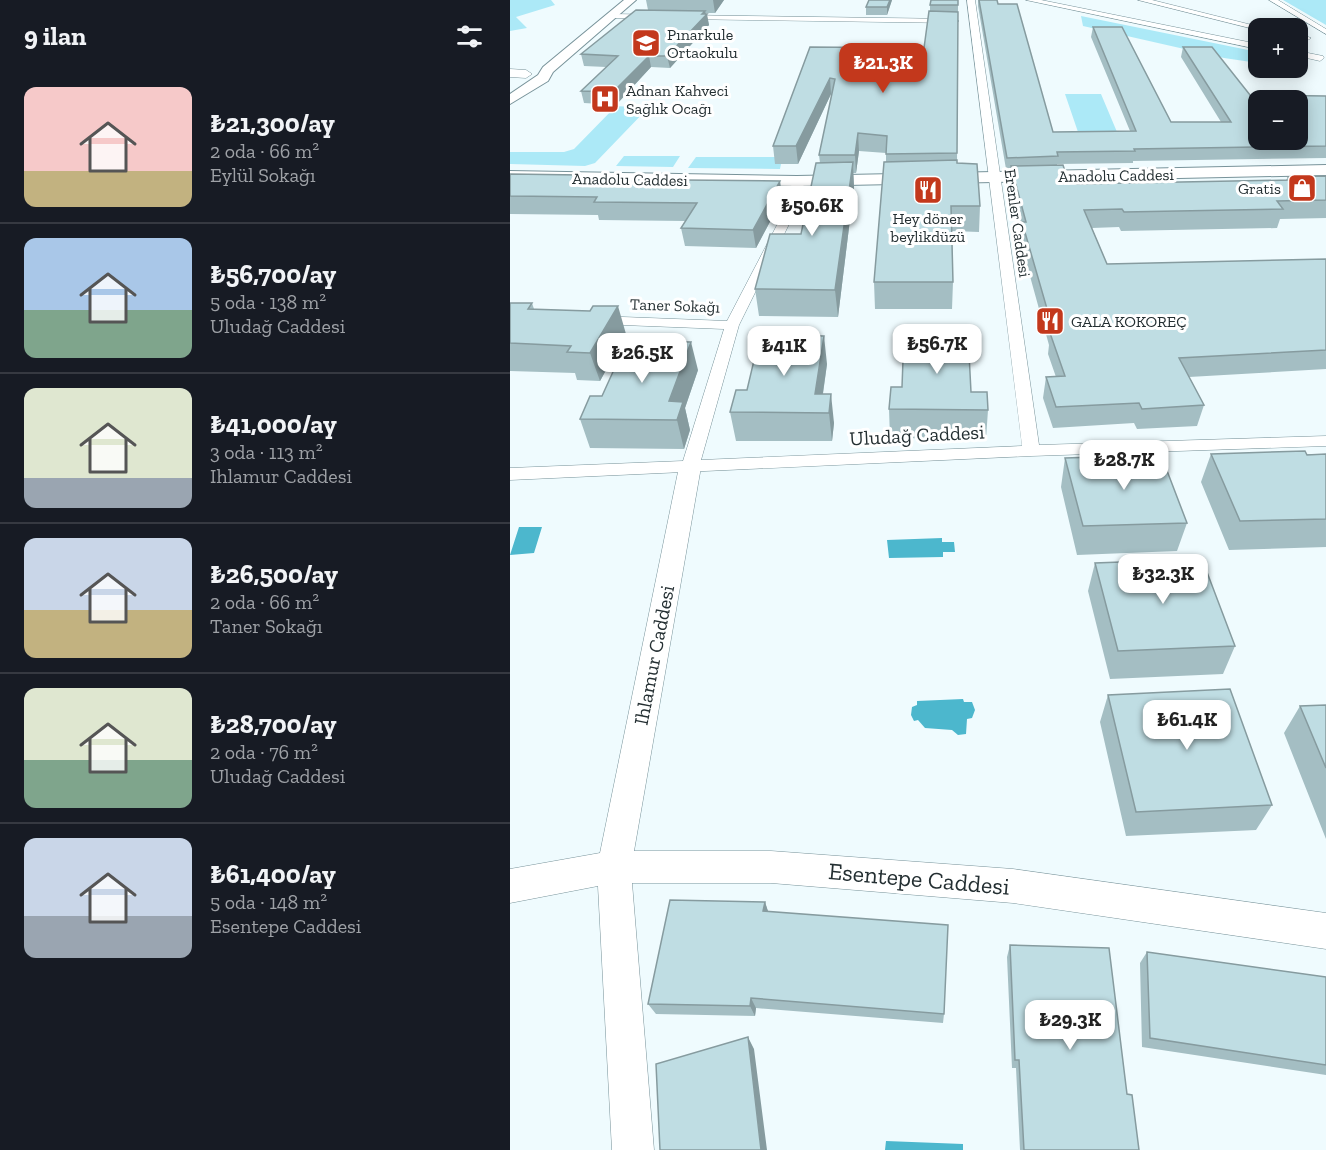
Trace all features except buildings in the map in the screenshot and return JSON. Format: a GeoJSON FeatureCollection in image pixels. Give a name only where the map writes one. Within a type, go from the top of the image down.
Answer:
{"type":"FeatureCollection","features":[{"type":"Feature","properties":{"kind":"main road"},"geometry":{"type":"LineString","coordinates":[[510,100],[522,79],[622,0]]}},
{"type":"Feature","properties":{"kind":"main road"},"geometry":{"type":"LineString","coordinates":[[522,79],[613,16],[631,0]]}},
{"type":"Feature","properties":{"kind":"main road","name":"Anadolu Caddesi"},"geometry":{"type":"LineString","coordinates":[[510,174],[797,179],[1326,168]]}},
{"type":"Feature","properties":{"kind":"street","name":"Erenler Caddesi"},"geometry":{"type":"LineString","coordinates":[[971,0],[1031,451]]}},
{"type":"Feature","properties":{"kind":"street"},"geometry":{"type":"LineString","coordinates":[[1030,0],[1056,3],[1248,44]]}},
{"type":"Feature","properties":{"kind":"street"},"geometry":{"type":"LineString","coordinates":[[1142,0],[1248,25]]}},
{"type":"Feature","properties":{"kind":"street"},"geometry":{"type":"LineString","coordinates":[[1273,0],[1326,32]]}},
{"type":"Feature","properties":{"kind":"street"},"geometry":{"type":"LineString","coordinates":[[798,18],[803,9]]}},
{"type":"Feature","properties":{"kind":"street"},"geometry":{"type":"LineString","coordinates":[[613,16],[973,22]]}},
{"type":"Feature","properties":{"kind":"street"},"geometry":{"type":"LineString","coordinates":[[1308,33],[1326,32]]}},
{"type":"Feature","properties":{"kind":"street"},"geometry":{"type":"LineString","coordinates":[[1308,55],[1324,57]]}},
{"type":"Feature","properties":{"kind":"street","name":"Ihlamur Caddesi"},"geometry":{"type":"LineString","coordinates":[[633,1150],[614,867],[690,467],[732,325],[795,202],[798,194],[797,179]]}},
{"type":"Feature","properties":{"kind":"street","name":"Taner Sokağı"},"geometry":{"type":"LineString","coordinates":[[583,320],[732,325]]}},
{"type":"Feature","properties":{"kind":"street","name":"Uludağ Caddesi"},"geometry":{"type":"LineString","coordinates":[[510,474],[1031,451],[1326,441]]}},
{"type":"Feature","properties":{"kind":"street","name":"Esentepe Caddesi"},"geometry":{"type":"LineString","coordinates":[[510,886],[614,867],[771,867],[1013,886],[1326,931]]}},
{"type":"Feature","properties":{"kind":"shaded area"},"geometry":{"type":"Polygon","coordinates":[[[510,0],[551,0],[555,5],[516,17],[527,28],[510,31],[510,0]]]}},
{"type":"Feature","properties":{"kind":"shaded area"},"geometry":{"type":"Polygon","coordinates":[[[1283,0],[1326,0],[1326,25],[1283,0]]]}},
{"type":"Feature","properties":{"kind":"shaded area"},"geometry":{"type":"Polygon","coordinates":[[[1081,16],[1248,50],[1248,62],[1224,58],[1083,26],[1081,16]]]}},
{"type":"Feature","properties":{"kind":"shaded area"},"geometry":{"type":"Polygon","coordinates":[[[1065,94],[1101,94],[1117,132],[1078,132],[1065,94]]]}},
{"type":"Feature","properties":{"kind":"shaded area"},"geometry":{"type":"Polygon","coordinates":[[[616,106],[648,108],[595,163],[585,166],[510,164],[510,152],[564,152],[574,149],[616,106]]]}},
{"type":"Feature","properties":{"kind":"shaded area"},"geometry":{"type":"Polygon","coordinates":[[[624,156],[680,156],[673,167],[616,166],[624,156]]]}},
{"type":"Feature","properties":{"kind":"shaded area"},"geometry":{"type":"Polygon","coordinates":[[[696,157],[777,157],[775,163],[781,164],[780,169],[688,168],[696,157]]]}},
{"type":"Feature","properties":{"kind":"shaded area"},"geometry":{"type":"Polygon","coordinates":[[[519,527],[542,527],[534,553],[510,555],[519,527]]]}},
{"type":"Feature","properties":{"kind":"shaded area"},"geometry":{"type":"Polygon","coordinates":[[[942,538],[942,542],[954,542],[955,552],[943,552],[943,557],[889,558],[887,540],[942,538]]]}},
{"type":"Feature","properties":{"kind":"shaded area"},"geometry":{"type":"Polygon","coordinates":[[[963,699],[964,702],[972,702],[975,710],[972,718],[967,719],[966,734],[958,735],[952,730],[925,728],[918,720],[914,721],[911,715],[912,707],[917,705],[917,701],[963,699]]]}},
{"type":"Feature","properties":{"kind":"shaded area"},"geometry":{"type":"Polygon","coordinates":[[[886,1141],[963,1144],[963,1150],[885,1150],[886,1141]]]}},
{"type":"Feature","properties":{"kind":"place","name":"Pınarkule Ortaokulu"},"geometry":{"type":"Point","coordinates":[646,43]}},
{"type":"Feature","properties":{"kind":"place","name":"Adnan Kahveci Sağlık Ocağı"},"geometry":{"type":"Point","coordinates":[605,99]}},
{"type":"Feature","properties":{"kind":"place","name":"Gratis"},"geometry":{"type":"Point","coordinates":[1302,188]}},
{"type":"Feature","properties":{"kind":"place","name":"Hey döner beylikdüzü"},"geometry":{"type":"Point","coordinates":[928,190]}},
{"type":"Feature","properties":{"kind":"place","name":"GALA KOKOREÇ"},"geometry":{"type":"Point","coordinates":[1050,321]}}]}
